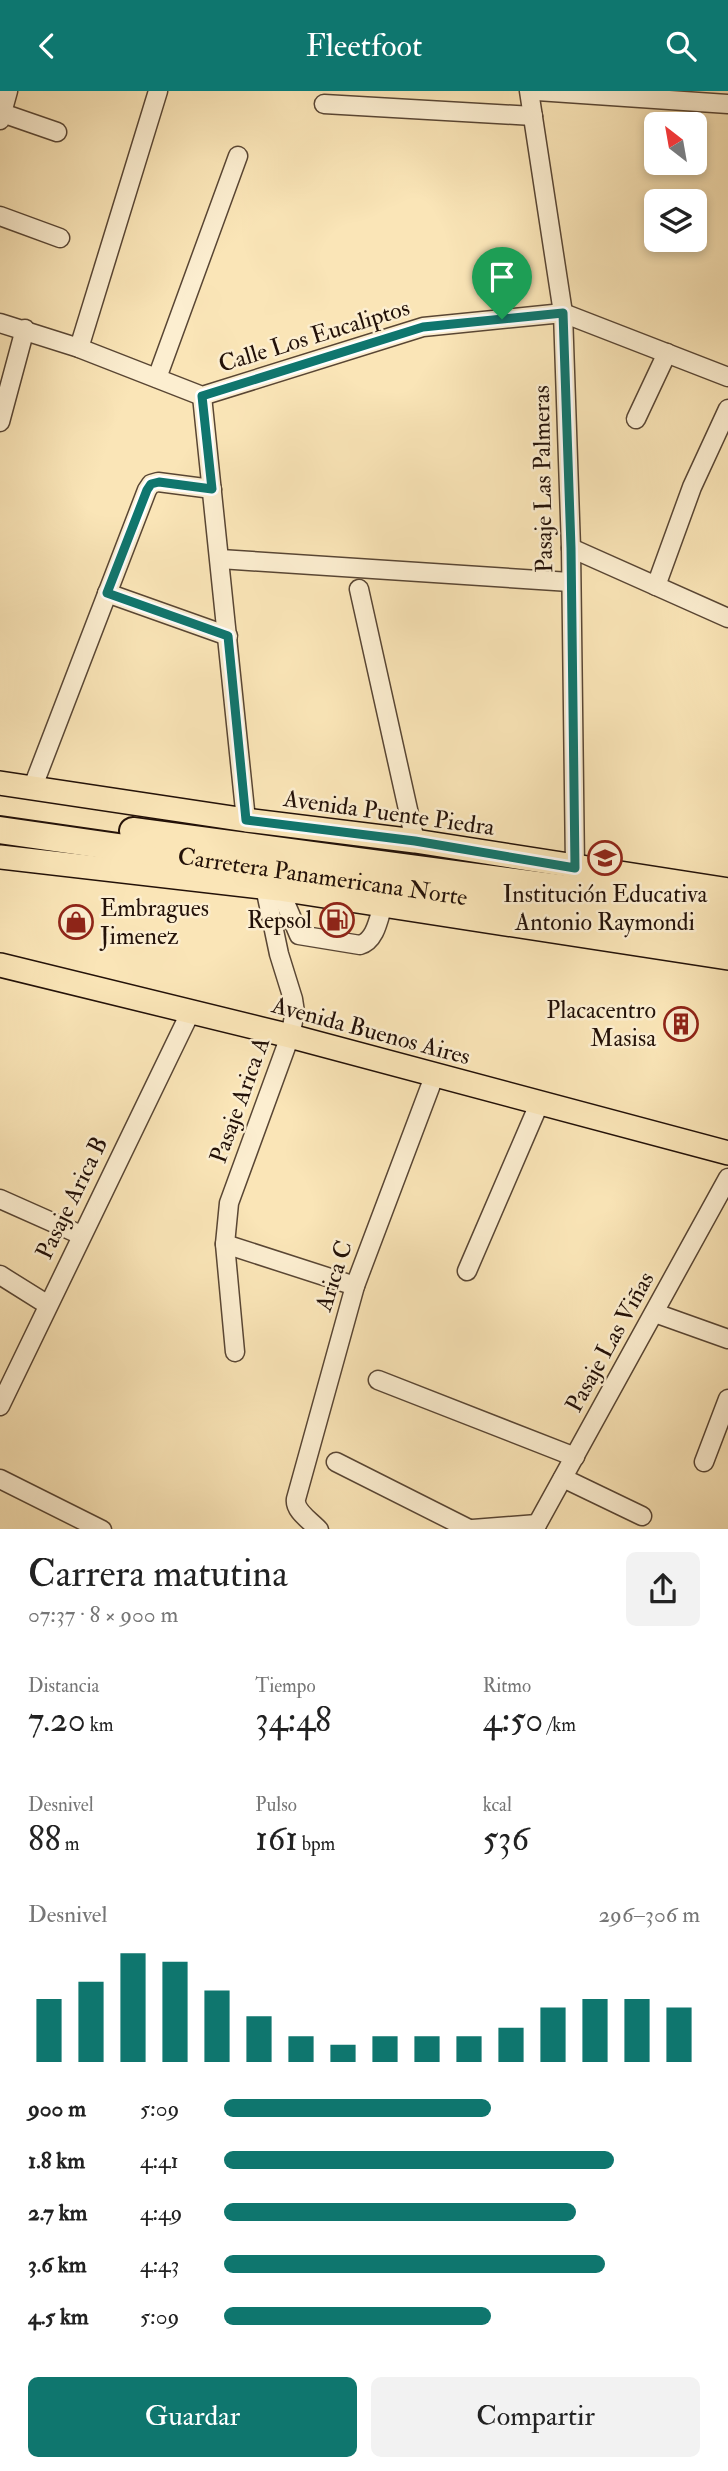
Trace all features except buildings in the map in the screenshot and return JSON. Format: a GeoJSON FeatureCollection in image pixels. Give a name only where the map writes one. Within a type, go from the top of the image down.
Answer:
{"type":"FeatureCollection","features":[{"type":"Feature","properties":{"kind":"highway","name":"Carretera Panamericana Norte"},"geometry":{"type":"LineString","coordinates":[[0,814],[540,885],[728,913]]}},
{"type":"Feature","properties":{"kind":"highway","name":"Carretera Panamericana Norte"},"geometry":{"type":"LineString","coordinates":[[0,830],[386,896],[728,935]]}},
{"type":"Feature","properties":{"kind":"main road","name":"Avenida Puente Piedra"},"geometry":{"type":"LineString","coordinates":[[0,783],[246,820],[415,841],[728,890]]}},
{"type":"Feature","properties":{"kind":"main road"},"geometry":{"type":"LineString","coordinates":[[0,857],[269,878]]}},
{"type":"Feature","properties":{"kind":"main road"},"geometry":{"type":"LineString","coordinates":[[386,896],[728,958]]}},
{"type":"Feature","properties":{"kind":"main road","name":"Avenida Buenos Aires"},"geometry":{"type":"LineString","coordinates":[[0,964],[290,1036],[728,1153]]}},
{"type":"Feature","properties":{"kind":"street"},"geometry":{"type":"LineString","coordinates":[[8,91],[1,116],[57,132]]}},
{"type":"Feature","properties":{"kind":"street"},"geometry":{"type":"LineString","coordinates":[[79,348],[158,91]]}},
{"type":"Feature","properties":{"kind":"street","name":"Pasaje Las Palmeras"},"geometry":{"type":"LineString","coordinates":[[529,91],[563,313],[571,548],[575,868]]}},
{"type":"Feature","properties":{"kind":"street"},"geometry":{"type":"LineString","coordinates":[[537,91],[728,104]]}},
{"type":"Feature","properties":{"kind":"street"},"geometry":{"type":"LineString","coordinates":[[324,104],[533,116]]}},
{"type":"Feature","properties":{"kind":"street"},"geometry":{"type":"LineString","coordinates":[[157,378],[238,156]]}},
{"type":"Feature","properties":{"kind":"street"},"geometry":{"type":"LineString","coordinates":[[0,216],[60,238]]}},
{"type":"Feature","properties":{"kind":"street","name":"Calle Los Eucaliptos"},"geometry":{"type":"LineString","coordinates":[[0,323],[79,348],[202,396],[423,327],[563,313],[667,353],[726,370]]}},
{"type":"Feature","properties":{"kind":"street"},"geometry":{"type":"LineString","coordinates":[[0,422],[3,402],[25,330]]}},
{"type":"Feature","properties":{"kind":"street"},"geometry":{"type":"LineString","coordinates":[[636,419],[667,353]]}},
{"type":"Feature","properties":{"kind":"street"},"geometry":{"type":"LineString","coordinates":[[202,396],[246,820]]}},
{"type":"Feature","properties":{"kind":"street"},"geometry":{"type":"LineString","coordinates":[[656,586],[692,487],[728,409]]}},
{"type":"Feature","properties":{"kind":"street"},"geometry":{"type":"LineString","coordinates":[[32,789],[147,490],[151,484],[159,482],[212,489]]}},
{"type":"Feature","properties":{"kind":"street"},"geometry":{"type":"LineString","coordinates":[[571,548],[728,618]]}},
{"type":"Feature","properties":{"kind":"street"},"geometry":{"type":"LineString","coordinates":[[220,559],[570,582]]}},
{"type":"Feature","properties":{"kind":"street"},"geometry":{"type":"LineString","coordinates":[[359,589],[415,841]]}},
{"type":"Feature","properties":{"kind":"street"},"geometry":{"type":"LineString","coordinates":[[107,593],[228,636]]}},
{"type":"Feature","properties":{"kind":"street"},"geometry":{"type":"LineString","coordinates":[[269,878],[299,935],[360,946],[372,937],[386,896]]}},
{"type":"Feature","properties":{"kind":"street","name":"Pasaje Arica A"},"geometry":{"type":"LineString","coordinates":[[235,1352],[225,1244],[229,1203],[290,1036],[295,1012],[279,954],[269,878]]}},
{"type":"Feature","properties":{"kind":"street","name":"Pasaje Arica B"},"geometry":{"type":"LineString","coordinates":[[0,1406],[190,1013]]}},
{"type":"Feature","properties":{"kind":"street","name":"Arica C"},"geometry":{"type":"LineString","coordinates":[[319,1529],[298,1509],[296,1499],[355,1286],[435,1074]]}},
{"type":"Feature","properties":{"kind":"street"},"geometry":{"type":"LineString","coordinates":[[467,1271],[539,1104]]}},
{"type":"Feature","properties":{"kind":"street","name":"Pasaje Las Viñas"},"geometry":{"type":"LineString","coordinates":[[536,1527],[728,1178]]}},
{"type":"Feature","properties":{"kind":"street"},"geometry":{"type":"LineString","coordinates":[[0,1199],[81,1235]]}},
{"type":"Feature","properties":{"kind":"street"},"geometry":{"type":"LineString","coordinates":[[225,1244],[355,1286]]}},
{"type":"Feature","properties":{"kind":"street"},"geometry":{"type":"LineString","coordinates":[[0,1275],[48,1305]]}},
{"type":"Feature","properties":{"kind":"street"},"geometry":{"type":"LineString","coordinates":[[654,1313],[728,1339]]}},
{"type":"Feature","properties":{"kind":"street"},"geometry":{"type":"LineString","coordinates":[[377,1380],[575,1457]]}},
{"type":"Feature","properties":{"kind":"street"},"geometry":{"type":"LineString","coordinates":[[704,1462],[728,1399]]}},
{"type":"Feature","properties":{"kind":"street"},"geometry":{"type":"LineString","coordinates":[[336,1462],[469,1529]]}},
{"type":"Feature","properties":{"kind":"street"},"geometry":{"type":"LineString","coordinates":[[563,1478],[642,1515]]}},
{"type":"Feature","properties":{"kind":"street"},"geometry":{"type":"LineString","coordinates":[[0,1479],[102,1529]]}},
{"type":"Feature","properties":{"kind":"street"},"geometry":{"type":"LineString","coordinates":[[460,1529],[536,1527]]}},
{"type":"Feature","properties":{"kind":"place","name":"Institución Educativa Antonio Raymondi"},"geometry":{"type":"Point","coordinates":[605,858]}},
{"type":"Feature","properties":{"kind":"place","name":"Repsol"},"geometry":{"type":"Point","coordinates":[337,920]}},
{"type":"Feature","properties":{"kind":"place","name":"Embragues Jimenez"},"geometry":{"type":"Point","coordinates":[76,922]}},
{"type":"Feature","properties":{"kind":"place","name":"Placacentro Masisa"},"geometry":{"type":"Point","coordinates":[681,1024]}},
{"type":"Feature","properties":{"kind":"route"},"geometry":{"type":"LineString","coordinates":[[563,313],[571,548],[575,868],[415,841],[246,820],[228,636],[107,593],[147,490],[151,484],[159,482],[212,489],[202,396],[423,327],[502,319],[563,313]]}}]}
